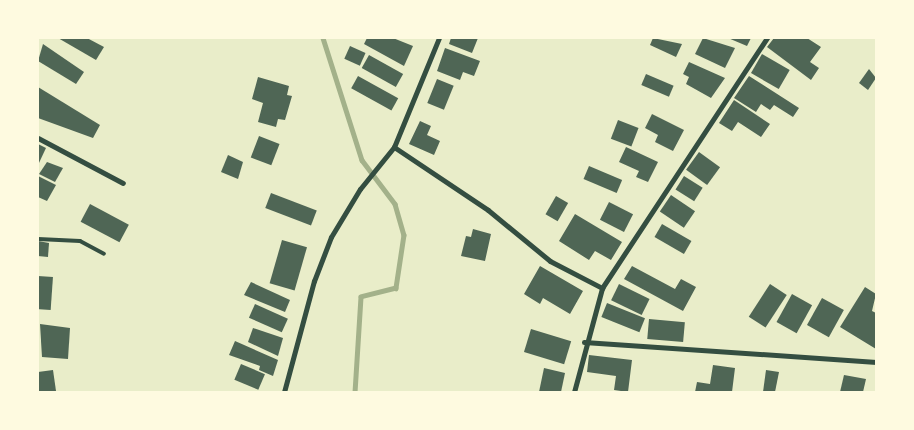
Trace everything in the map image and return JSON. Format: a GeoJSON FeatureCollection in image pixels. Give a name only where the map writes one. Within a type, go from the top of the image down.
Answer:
{"type":"FeatureCollection","features":[{"type":"Feature","properties":{"kind":"street"},"geometry":{"type":"LineString","coordinates":[[284,392],[314,281],[331,237],[360,189],[394,147],[439,38]]}},
{"type":"Feature","properties":{"kind":"street"},"geometry":{"type":"LineString","coordinates":[[574,392],[584,342],[602,288],[767,38]]}},
{"type":"Feature","properties":{"kind":"street"},"geometry":{"type":"LineString","coordinates":[[38,138],[123,183]]}},
{"type":"Feature","properties":{"kind":"street"},"geometry":{"type":"LineString","coordinates":[[394,147],[488,210],[550,261],[602,288]]}},
{"type":"Feature","properties":{"kind":"street"},"geometry":{"type":"LineString","coordinates":[[584,342],[876,362]]}},
{"type":"Feature","properties":{"kind":"lane"},"geometry":{"type":"LineString","coordinates":[[38,238],[80,241],[104,254]]}},
{"type":"Feature","properties":{"kind":"building"},"geometry":{"type":"Polygon","coordinates":[[[58,38],[87,38],[104,47],[96,60],[58,38]]]}},
{"type":"Feature","properties":{"kind":"building"},"geometry":{"type":"Polygon","coordinates":[[[367,38],[393,38],[413,46],[404,66],[364,44],[367,38]]]}},
{"type":"Feature","properties":{"kind":"building"},"geometry":{"type":"Polygon","coordinates":[[[451,38],[478,38],[472,53],[449,44],[451,38]]]}},
{"type":"Feature","properties":{"kind":"building"},"geometry":{"type":"Polygon","coordinates":[[[653,38],[682,44],[676,57],[650,45],[653,38]]]}},
{"type":"Feature","properties":{"kind":"building"},"geometry":{"type":"Polygon","coordinates":[[[703,38],[735,48],[725,68],[695,54],[703,38]]]}},
{"type":"Feature","properties":{"kind":"building"},"geometry":{"type":"Polygon","coordinates":[[[728,38],[751,38],[747,46],[728,38]]]}},
{"type":"Feature","properties":{"kind":"building"},"geometry":{"type":"Polygon","coordinates":[[[774,38],[807,38],[821,47],[810,62],[819,68],[811,80],[767,47],[774,38]]]}},
{"type":"Feature","properties":{"kind":"building"},"geometry":{"type":"Polygon","coordinates":[[[43,44],[84,72],[76,84],[38,61],[43,44]]]}},
{"type":"Feature","properties":{"kind":"building"},"geometry":{"type":"Polygon","coordinates":[[[350,46],[366,53],[360,66],[344,59],[350,46]]]}},
{"type":"Feature","properties":{"kind":"building"},"geometry":{"type":"Polygon","coordinates":[[[445,48],[480,61],[474,76],[463,72],[460,80],[437,71],[445,48]]]}},
{"type":"Feature","properties":{"kind":"building"},"geometry":{"type":"Polygon","coordinates":[[[762,54],[790,70],[779,89],[751,73],[762,54]]]}},
{"type":"Feature","properties":{"kind":"building"},"geometry":{"type":"Polygon","coordinates":[[[369,55],[403,74],[396,87],[362,68],[369,55]]]}},
{"type":"Feature","properties":{"kind":"building"},"geometry":{"type":"Polygon","coordinates":[[[689,62],[725,78],[711,98],[686,84],[689,77],[683,74],[689,62]]]}},
{"type":"Feature","properties":{"kind":"building"},"geometry":{"type":"Polygon","coordinates":[[[869,69],[876,78],[868,90],[859,83],[869,69]]]}},
{"type":"Feature","properties":{"kind":"building"},"geometry":{"type":"Polygon","coordinates":[[[646,74],[674,86],[669,97],[641,85],[646,74]]]}},
{"type":"Feature","properties":{"kind":"building"},"geometry":{"type":"Polygon","coordinates":[[[358,76],[398,98],[391,111],[351,88],[358,76]]]}},
{"type":"Feature","properties":{"kind":"building"},"geometry":{"type":"Polygon","coordinates":[[[749,76],[799,108],[793,117],[774,105],[770,110],[761,104],[756,112],[734,98],[749,76]]]}},
{"type":"Feature","properties":{"kind":"building"},"geometry":{"type":"Polygon","coordinates":[[[258,77],[289,86],[287,95],[292,96],[285,120],[278,119],[276,127],[258,122],[263,103],[252,99],[258,77]]]}},
{"type":"Feature","properties":{"kind":"building"},"geometry":{"type":"Polygon","coordinates":[[[437,79],[454,86],[444,110],[427,103],[437,79]]]}},
{"type":"Feature","properties":{"kind":"building"},"geometry":{"type":"Polygon","coordinates":[[[38,87],[100,125],[93,138],[38,118],[38,87]]]}},
{"type":"Feature","properties":{"kind":"building"},"geometry":{"type":"Polygon","coordinates":[[[734,100],[770,124],[761,137],[738,122],[732,131],[719,123],[734,100]]]}},
{"type":"Feature","properties":{"kind":"building"},"geometry":{"type":"Polygon","coordinates":[[[652,114],[684,130],[673,151],[655,142],[658,135],[645,128],[652,114]]]}},
{"type":"Feature","properties":{"kind":"building"},"geometry":{"type":"Polygon","coordinates":[[[618,120],[639,128],[631,147],[611,139],[618,120]]]}},
{"type":"Feature","properties":{"kind":"building"},"geometry":{"type":"Polygon","coordinates":[[[420,121],[431,126],[427,135],[440,141],[434,155],[409,144],[420,121]]]}},
{"type":"Feature","properties":{"kind":"building"},"geometry":{"type":"Polygon","coordinates":[[[259,136],[280,144],[271,165],[251,157],[259,136]]]}},
{"type":"Feature","properties":{"kind":"building"},"geometry":{"type":"Polygon","coordinates":[[[38,144],[46,148],[38,165],[38,144]]]}},
{"type":"Feature","properties":{"kind":"building"},"geometry":{"type":"Polygon","coordinates":[[[626,147],[658,162],[648,182],[636,177],[639,171],[619,162],[626,147]]]}},
{"type":"Feature","properties":{"kind":"building"},"geometry":{"type":"Polygon","coordinates":[[[699,152],[720,167],[707,185],[686,170],[699,152]]]}},
{"type":"Feature","properties":{"kind":"building"},"geometry":{"type":"Polygon","coordinates":[[[228,155],[243,162],[238,179],[221,172],[228,155]]]}},
{"type":"Feature","properties":{"kind":"building"},"geometry":{"type":"Polygon","coordinates":[[[47,162],[63,168],[55,182],[39,174],[47,162]]]}},
{"type":"Feature","properties":{"kind":"building"},"geometry":{"type":"Polygon","coordinates":[[[589,166],[622,180],[617,193],[584,179],[589,166]]]}},
{"type":"Feature","properties":{"kind":"building"},"geometry":{"type":"Polygon","coordinates":[[[38,176],[56,185],[47,201],[38,197],[38,176]]]}},
{"type":"Feature","properties":{"kind":"building"},"geometry":{"type":"Polygon","coordinates":[[[684,176],[703,188],[694,201],[676,190],[684,176]]]}},
{"type":"Feature","properties":{"kind":"building"},"geometry":{"type":"Polygon","coordinates":[[[271,193],[317,211],[311,225],[265,208],[271,193]]]}},
{"type":"Feature","properties":{"kind":"building"},"geometry":{"type":"Polygon","coordinates":[[[671,195],[695,211],[684,228],[660,212],[671,195]]]}},
{"type":"Feature","properties":{"kind":"building"},"geometry":{"type":"Polygon","coordinates":[[[556,196],[568,203],[558,221],[546,214],[556,196]]]}},
{"type":"Feature","properties":{"kind":"building"},"geometry":{"type":"Polygon","coordinates":[[[609,202],[633,214],[624,232],[600,220],[609,202]]]}},
{"type":"Feature","properties":{"kind":"building"},"geometry":{"type":"Polygon","coordinates":[[[90,204],[129,225],[119,242],[81,222],[90,204]]]}},
{"type":"Feature","properties":{"kind":"building"},"geometry":{"type":"Polygon","coordinates":[[[575,214],[622,242],[611,260],[595,251],[589,260],[559,241],[575,214]]]}},
{"type":"Feature","properties":{"kind":"building"},"geometry":{"type":"Polygon","coordinates":[[[662,224],[691,241],[684,254],[654,237],[662,224]]]}},
{"type":"Feature","properties":{"kind":"building"},"geometry":{"type":"Polygon","coordinates":[[[473,229],[491,234],[485,261],[461,256],[466,236],[471,237],[473,229]]]}},
{"type":"Feature","properties":{"kind":"building"},"geometry":{"type":"Polygon","coordinates":[[[282,240],[307,247],[295,290],[270,283],[282,240]]]}},
{"type":"Feature","properties":{"kind":"building"},"geometry":{"type":"Polygon","coordinates":[[[38,241],[49,243],[48,257],[38,256],[38,241]]]}},
{"type":"Feature","properties":{"kind":"building"},"geometry":{"type":"Polygon","coordinates":[[[540,266],[583,291],[570,314],[543,298],[540,304],[524,294],[540,266]]]}},
{"type":"Feature","properties":{"kind":"building"},"geometry":{"type":"Polygon","coordinates":[[[632,266],[675,289],[681,279],[696,287],[683,311],[624,279],[632,266]]]}},
{"type":"Feature","properties":{"kind":"building"},"geometry":{"type":"Polygon","coordinates":[[[38,276],[53,277],[51,310],[38,309],[38,276]]]}},
{"type":"Feature","properties":{"kind":"building"},"geometry":{"type":"Polygon","coordinates":[[[251,282],[290,300],[285,312],[244,295],[251,282]]]}},
{"type":"Feature","properties":{"kind":"building"},"geometry":{"type":"Polygon","coordinates":[[[619,284],[650,299],[642,315],[611,300],[619,284]]]}},
{"type":"Feature","properties":{"kind":"building"},"geometry":{"type":"Polygon","coordinates":[[[770,284],[787,295],[766,328],[749,317],[770,284]]]}},
{"type":"Feature","properties":{"kind":"building"},"geometry":{"type":"Polygon","coordinates":[[[865,287],[876,294],[872,311],[876,313],[876,349],[840,327],[865,287]]]}},
{"type":"Feature","properties":{"kind":"building"},"geometry":{"type":"Polygon","coordinates":[[[792,294],[812,305],[797,333],[776,322],[792,294]]]}},
{"type":"Feature","properties":{"kind":"building"},"geometry":{"type":"Polygon","coordinates":[[[822,298],[844,310],[829,337],[807,325],[822,298]]]}},
{"type":"Feature","properties":{"kind":"building"},"geometry":{"type":"Polygon","coordinates":[[[607,303],[645,318],[639,332],[601,317],[607,303]]]}},
{"type":"Feature","properties":{"kind":"building"},"geometry":{"type":"Polygon","coordinates":[[[255,304],[288,319],[282,332],[249,318],[255,304]]]}},
{"type":"Feature","properties":{"kind":"building"},"geometry":{"type":"Polygon","coordinates":[[[649,319],[685,322],[683,342],[647,339],[649,319]]]}},
{"type":"Feature","properties":{"kind":"building"},"geometry":{"type":"Polygon","coordinates":[[[40,324],[70,328],[68,359],[42,357],[40,324]]]}},
{"type":"Feature","properties":{"kind":"building"},"geometry":{"type":"Polygon","coordinates":[[[253,328],[283,338],[278,356],[248,342],[253,328]]]}},
{"type":"Feature","properties":{"kind":"building"},"geometry":{"type":"Polygon","coordinates":[[[531,329],[571,341],[564,364],[524,352],[531,329]]]}},
{"type":"Feature","properties":{"kind":"building"},"geometry":{"type":"Polygon","coordinates":[[[235,341],[278,360],[273,376],[259,370],[260,366],[229,355],[235,341]]]}},
{"type":"Feature","properties":{"kind":"building"},"geometry":{"type":"Polygon","coordinates":[[[589,355],[632,360],[628,392],[614,390],[616,376],[587,372],[589,355]]]}},
{"type":"Feature","properties":{"kind":"building"},"geometry":{"type":"Polygon","coordinates":[[[241,364],[265,374],[258,390],[234,380],[241,364]]]}},
{"type":"Feature","properties":{"kind":"building"},"geometry":{"type":"Polygon","coordinates":[[[713,365],[735,368],[732,392],[695,392],[697,382],[710,384],[713,365]]]}},
{"type":"Feature","properties":{"kind":"building"},"geometry":{"type":"Polygon","coordinates":[[[544,368],[565,373],[561,392],[539,392],[544,368]]]}},
{"type":"Feature","properties":{"kind":"building"},"geometry":{"type":"Polygon","coordinates":[[[53,370],[56,391],[38,392],[38,372],[53,370]]]}},
{"type":"Feature","properties":{"kind":"building"},"geometry":{"type":"Polygon","coordinates":[[[766,370],[779,372],[775,392],[763,392],[766,370]]]}},
{"type":"Feature","properties":{"kind":"building"},"geometry":{"type":"Polygon","coordinates":[[[844,375],[866,379],[863,392],[840,392],[844,375]]]}},
{"type":"Feature","properties":{"kind":"waterway"},"geometry":{"type":"LineString","coordinates":[[323,38],[362,160],[395,204],[404,235],[396,288],[361,297],[355,392]]}}]}
